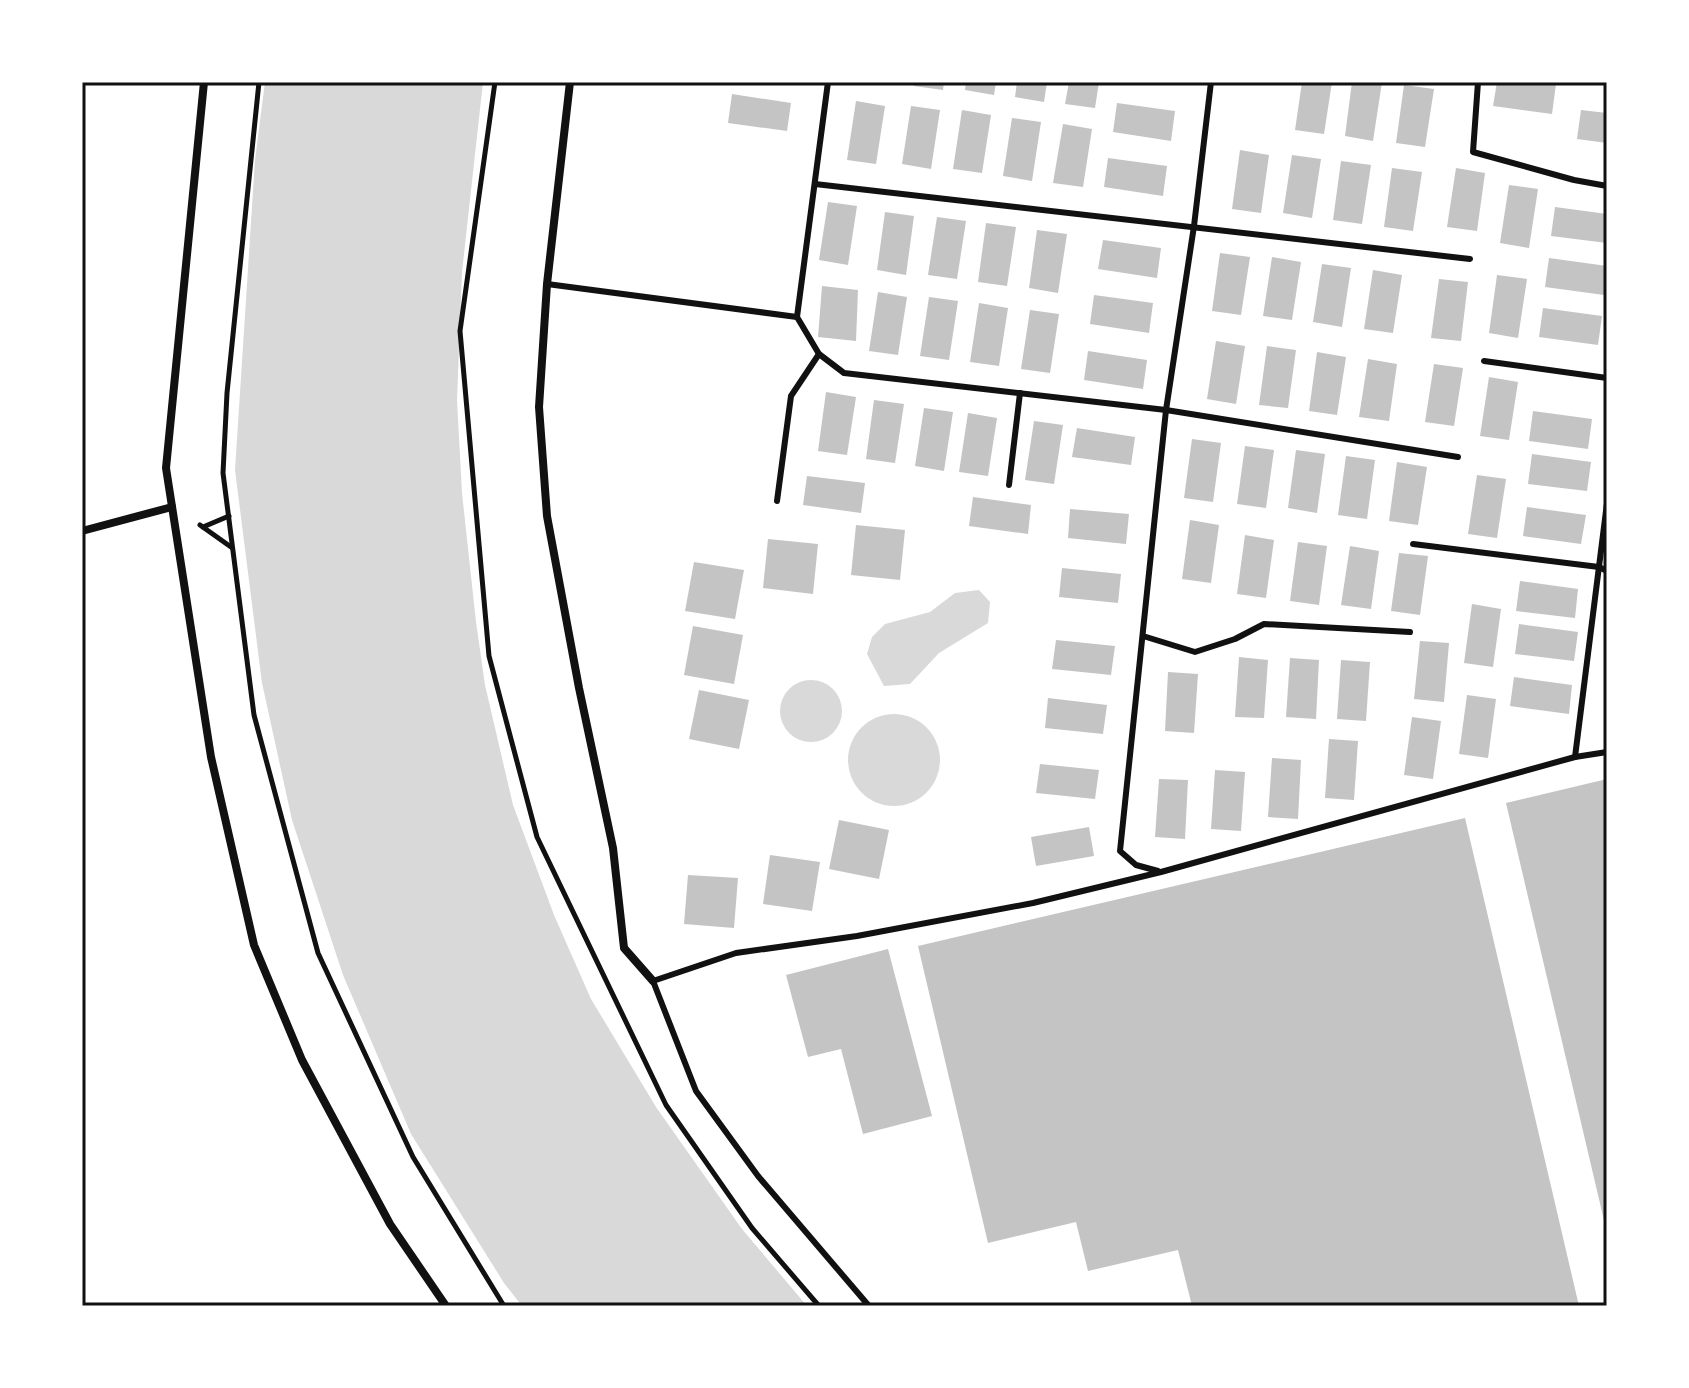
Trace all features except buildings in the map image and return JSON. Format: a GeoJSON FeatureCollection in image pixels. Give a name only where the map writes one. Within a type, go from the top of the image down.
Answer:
{"type":"FeatureCollection","features":[{"type":"Feature","properties":{"kind":"street"},"geometry":{"type":"LineString","coordinates":[[204,82],[166,468],[211,757],[254,945],[302,1060],[390,1224],[446,1306]]}},
{"type":"Feature","properties":{"kind":"street"},"geometry":{"type":"LineString","coordinates":[[570,82],[547,284],[539,407],[547,516],[613,848],[624,948],[653,981]]}},
{"type":"Feature","properties":{"kind":"street"},"geometry":{"type":"LineString","coordinates":[[82,531],[172,507]]}},
{"type":"Feature","properties":{"kind":"lane"},"geometry":{"type":"LineString","coordinates":[[828,82],[797,317],[819,354],[844,373],[1166,410],[1458,457]]}},
{"type":"Feature","properties":{"kind":"lane"},"geometry":{"type":"LineString","coordinates":[[1161,872],[1136,865],[1120,851],[1166,410],[1194,226],[1211,82]]}},
{"type":"Feature","properties":{"kind":"lane"},"geometry":{"type":"LineString","coordinates":[[1478,82],[1473,152],[1607,186]]}},
{"type":"Feature","properties":{"kind":"lane"},"geometry":{"type":"LineString","coordinates":[[815,184],[1470,259]]}},
{"type":"Feature","properties":{"kind":"lane"},"geometry":{"type":"LineString","coordinates":[[547,284],[797,317]]}},
{"type":"Feature","properties":{"kind":"lane"},"geometry":{"type":"LineString","coordinates":[[777,501],[791,396],[819,354]]}},
{"type":"Feature","properties":{"kind":"lane"},"geometry":{"type":"LineString","coordinates":[[1484,361],[1607,378]]}},
{"type":"Feature","properties":{"kind":"lane"},"geometry":{"type":"LineString","coordinates":[[1009,485],[1020,393]]}},
{"type":"Feature","properties":{"kind":"lane"},"geometry":{"type":"LineString","coordinates":[[1575,757],[1607,503]]}},
{"type":"Feature","properties":{"kind":"lane"},"geometry":{"type":"LineString","coordinates":[[1413,544],[1599,567],[1607,571]]}},
{"type":"Feature","properties":{"kind":"lane"},"geometry":{"type":"LineString","coordinates":[[1143,636],[1195,652],[1235,639],[1264,624],[1410,632]]}},
{"type":"Feature","properties":{"kind":"lane"},"geometry":{"type":"LineString","coordinates":[[869,1306],[758,1176],[696,1091],[653,981],[736,953],[857,936],[1033,903],[1161,872],[1575,757],[1607,752]]}},
{"type":"Feature","properties":{"kind":"path"},"geometry":{"type":"LineString","coordinates":[[259,82],[227,393],[223,473],[254,715],[318,953],[413,1157],[504,1306]]}},
{"type":"Feature","properties":{"kind":"path"},"geometry":{"type":"LineString","coordinates":[[203,527],[229,516]]}},
{"type":"Feature","properties":{"kind":"shaded area"},"geometry":{"type":"Polygon","coordinates":[[[265,82],[483,82],[462,272],[457,400],[462,493],[476,622],[485,685],[513,805],[554,915],[591,999],[656,1107],[742,1229],[807,1306],[522,1306],[504,1283],[411,1134],[343,975],[292,820],[262,683],[235,470],[255,160],[265,82]]]}},
{"type":"Feature","properties":{"kind":"shaded area"},"geometry":{"type":"Polygon","coordinates":[[[979,590],[990,602],[988,623],[939,653],[910,684],[884,686],[867,654],[872,637],[885,624],[930,612],[955,593],[979,590]]]}},
{"type":"Feature","properties":{"kind":"shaded area"},"geometry":{"type":"Polygon","coordinates":[[[805,680],[817,680],[833,689],[840,699],[840,723],[833,733],[817,742],[805,742],[785,728],[780,717],[780,705],[794,685],[805,680]]]}},
{"type":"Feature","properties":{"kind":"shaded area"},"geometry":{"type":"Polygon","coordinates":[[[894,714],[912,717],[927,727],[937,742],[940,760],[937,778],[927,793],[912,803],[894,806],[876,803],[861,793],[851,778],[848,760],[851,742],[861,727],[876,717],[894,714]]]}}]}
